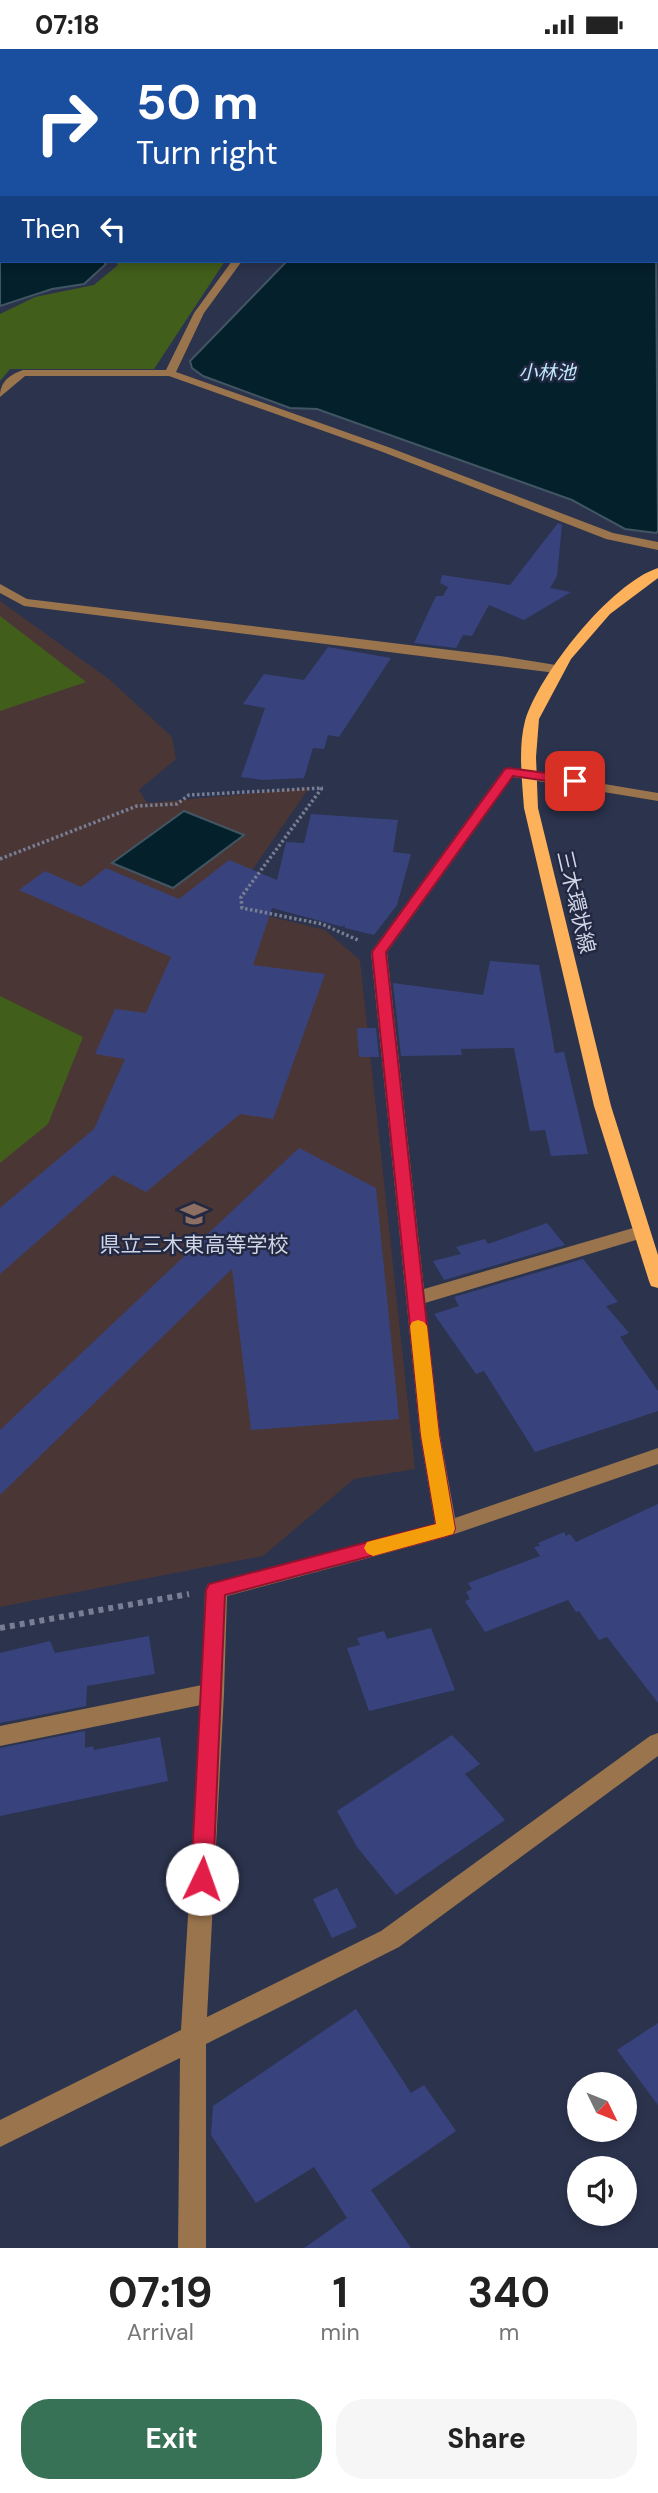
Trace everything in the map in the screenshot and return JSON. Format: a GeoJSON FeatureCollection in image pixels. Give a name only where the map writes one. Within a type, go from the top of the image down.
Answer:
{"type":"FeatureCollection","features":[{"type":"Feature","properties":{"kind":"main road","name":"三木環状線"},"geometry":{"type":"LineString","coordinates":[[658,572],[625,594],[584,630],[556,669],[531,723],[528,773],[531,808],[609,1131],[658,1281]]}},
{"type":"Feature","properties":{"kind":"street"},"geometry":{"type":"LineString","coordinates":[[170,373],[199,313],[236,263]]}},
{"type":"Feature","properties":{"kind":"street"},"geometry":{"type":"LineString","coordinates":[[0,394],[10,381],[23,373],[170,373],[384,449],[610,536],[658,547]]}},
{"type":"Feature","properties":{"kind":"street"},"geometry":{"type":"LineString","coordinates":[[0,588],[24,602],[487,658],[556,669]]}},
{"type":"Feature","properties":{"kind":"street"},"geometry":{"type":"LineString","coordinates":[[446,1529],[430,1435],[379,952],[509,772],[528,773],[658,797]]}},
{"type":"Feature","properties":{"kind":"street"},"geometry":{"type":"LineString","coordinates":[[415,1299],[640,1232]]}},
{"type":"Feature","properties":{"kind":"street"},"geometry":{"type":"LineString","coordinates":[[192,2248],[193,2039],[213,1693],[216,1590],[446,1529],[658,1456]]}},
{"type":"Feature","properties":{"kind":"street"},"geometry":{"type":"LineString","coordinates":[[0,1736],[213,1693]]}},
{"type":"Feature","properties":{"kind":"street"},"geometry":{"type":"LineString","coordinates":[[0,2134],[390,1939],[658,1743]]}},
{"type":"Feature","properties":{"kind":"path"},"geometry":{"type":"LineString","coordinates":[[0,859],[137,806],[177,804],[190,795],[323,788],[240,897],[242,908],[322,924],[379,952]]}},
{"type":"Feature","properties":{"kind":"path"},"geometry":{"type":"LineString","coordinates":[[0,1628],[216,1590]]}},
{"type":"Feature","properties":{"kind":"shaded area","name":"県立三木東高等学校"},"geometry":{"type":"Polygon","coordinates":[[[0,601],[110,680],[172,737],[176,759],[139,790],[147,803],[309,788],[227,906],[325,930],[360,960],[415,1469],[354,1479],[263,1556],[0,1607],[0,601]]]}},
{"type":"Feature","properties":{"kind":"green space"},"geometry":{"type":"Polygon","coordinates":[[[116,263],[224,263],[154,369],[10,369],[0,381],[0,314],[35,297],[94,285],[118,265],[116,263]]]}},
{"type":"Feature","properties":{"kind":"green space"},"geometry":{"type":"Polygon","coordinates":[[[0,616],[86,682],[0,711],[0,616]]]}},
{"type":"Feature","properties":{"kind":"green space"},"geometry":{"type":"Polygon","coordinates":[[[0,996],[83,1037],[48,1124],[0,1163],[0,996]]]}},
{"type":"Feature","properties":{"kind":"water"},"geometry":{"type":"Polygon","coordinates":[[[0,263],[106,264],[84,284],[52,289],[0,306],[0,263]]]}},
{"type":"Feature","properties":{"kind":"water","name":"小林池"},"geometry":{"type":"Polygon","coordinates":[[[285,263],[656,263],[658,531],[656,533],[625,529],[572,500],[317,409],[290,408],[203,376],[192,368],[190,361],[285,263]]]}},
{"type":"Feature","properties":{"kind":"water"},"geometry":{"type":"Polygon","coordinates":[[[184,811],[244,835],[173,888],[112,863],[184,811]]]}},
{"type":"Feature","properties":{"kind":"building"},"geometry":{"type":"Polygon","coordinates":[[[558,523],[562,525],[557,576],[550,588],[571,592],[524,620],[489,605],[472,636],[463,635],[456,648],[414,643],[436,596],[443,596],[448,587],[440,583],[442,575],[510,585],[558,523]]]}},
{"type":"Feature","properties":{"kind":"building"},"geometry":{"type":"Polygon","coordinates":[[[328,647],[391,658],[339,737],[328,735],[324,749],[313,748],[304,778],[263,780],[241,777],[265,708],[243,704],[264,674],[304,680],[328,647]]]}},
{"type":"Feature","properties":{"kind":"building"},"geometry":{"type":"Polygon","coordinates":[[[311,814],[398,820],[393,852],[411,854],[397,905],[374,935],[345,928],[344,924],[343,927],[272,908],[253,965],[325,974],[273,1119],[240,1114],[146,1192],[113,1175],[0,1274],[0,1208],[94,1129],[125,1059],[95,1054],[115,1009],[146,1013],[171,957],[19,890],[45,871],[81,887],[106,868],[179,899],[229,860],[277,880],[286,842],[304,843],[311,814]]]}},
{"type":"Feature","properties":{"kind":"building"},"geometry":{"type":"Polygon","coordinates":[[[490,961],[539,965],[555,1053],[564,1052],[588,1154],[551,1156],[545,1130],[530,1131],[514,1048],[461,1049],[462,1055],[401,1056],[393,983],[483,995],[490,961]]]}},
{"type":"Feature","properties":{"kind":"building"},"geometry":{"type":"Polygon","coordinates":[[[357,1028],[376,1028],[379,1057],[359,1057],[357,1028]]]}},
{"type":"Feature","properties":{"kind":"building"},"geometry":{"type":"Polygon","coordinates":[[[299,1148],[376,1188],[399,1419],[251,1430],[232,1269],[0,1495],[0,1430],[299,1148]]]}},
{"type":"Feature","properties":{"kind":"building"},"geometry":{"type":"Polygon","coordinates":[[[547,1223],[565,1245],[444,1280],[433,1261],[461,1254],[456,1247],[485,1239],[488,1244],[547,1223]]]}},
{"type":"Feature","properties":{"kind":"building"},"geometry":{"type":"Polygon","coordinates":[[[583,1259],[618,1302],[606,1306],[629,1333],[620,1337],[658,1391],[658,1411],[535,1452],[484,1371],[476,1374],[434,1314],[459,1306],[454,1297],[583,1259]]]}},
{"type":"Feature","properties":{"kind":"building"},"geometry":{"type":"Polygon","coordinates":[[[658,1504],[658,1703],[607,1637],[599,1640],[568,1600],[485,1632],[465,1601],[470,1599],[466,1592],[472,1589],[468,1583],[540,1556],[534,1547],[540,1546],[538,1543],[564,1532],[566,1536],[570,1534],[576,1542],[658,1504]]]}},
{"type":"Feature","properties":{"kind":"building"},"geometry":{"type":"Polygon","coordinates":[[[431,1628],[455,1690],[369,1711],[347,1648],[360,1645],[357,1638],[384,1631],[387,1639],[431,1628]]]}},
{"type":"Feature","properties":{"kind":"building"},"geometry":{"type":"Polygon","coordinates":[[[149,1636],[155,1674],[87,1686],[86,1706],[0,1723],[0,1653],[50,1641],[55,1653],[149,1636]]]}},
{"type":"Feature","properties":{"kind":"building"},"geometry":{"type":"Polygon","coordinates":[[[85,1731],[85,1748],[93,1746],[94,1750],[160,1737],[168,1781],[0,1816],[0,1748],[85,1731]]]}},
{"type":"Feature","properties":{"kind":"building"},"geometry":{"type":"Polygon","coordinates":[[[452,1735],[480,1764],[465,1774],[505,1820],[396,1895],[357,1847],[337,1811],[452,1735]]]}},
{"type":"Feature","properties":{"kind":"building"},"geometry":{"type":"Polygon","coordinates":[[[337,1888],[357,1927],[332,1938],[313,1899],[337,1888]]]}},
{"type":"Feature","properties":{"kind":"building"},"geometry":{"type":"Polygon","coordinates":[[[356,2009],[411,2093],[424,2085],[456,2131],[371,2190],[411,2248],[304,2248],[347,2218],[314,2167],[256,2203],[211,2135],[213,2106],[356,2009]]]}},
{"type":"Feature","properties":{"kind":"building"},"geometry":{"type":"Polygon","coordinates":[[[658,2023],[658,2105],[637,2077],[637,2072],[633,2072],[617,2050],[658,2023]]]}},
{"type":"Feature","properties":{"kind":"slow traffic"},"geometry":{"type":"LineString","coordinates":[[373,1548],[446,1529],[430,1435],[418,1326]]}},
{"type":"Feature","properties":{"kind":"place","name":"県立三木東高等学校"},"geometry":{"type":"Point","coordinates":[194,1214]}},
{"type":"Feature","properties":{"kind":"route"},"geometry":{"type":"LineString","coordinates":[[202,1879],[216,1590],[446,1529],[430,1435],[379,952],[509,772],[575,781]]}}]}
